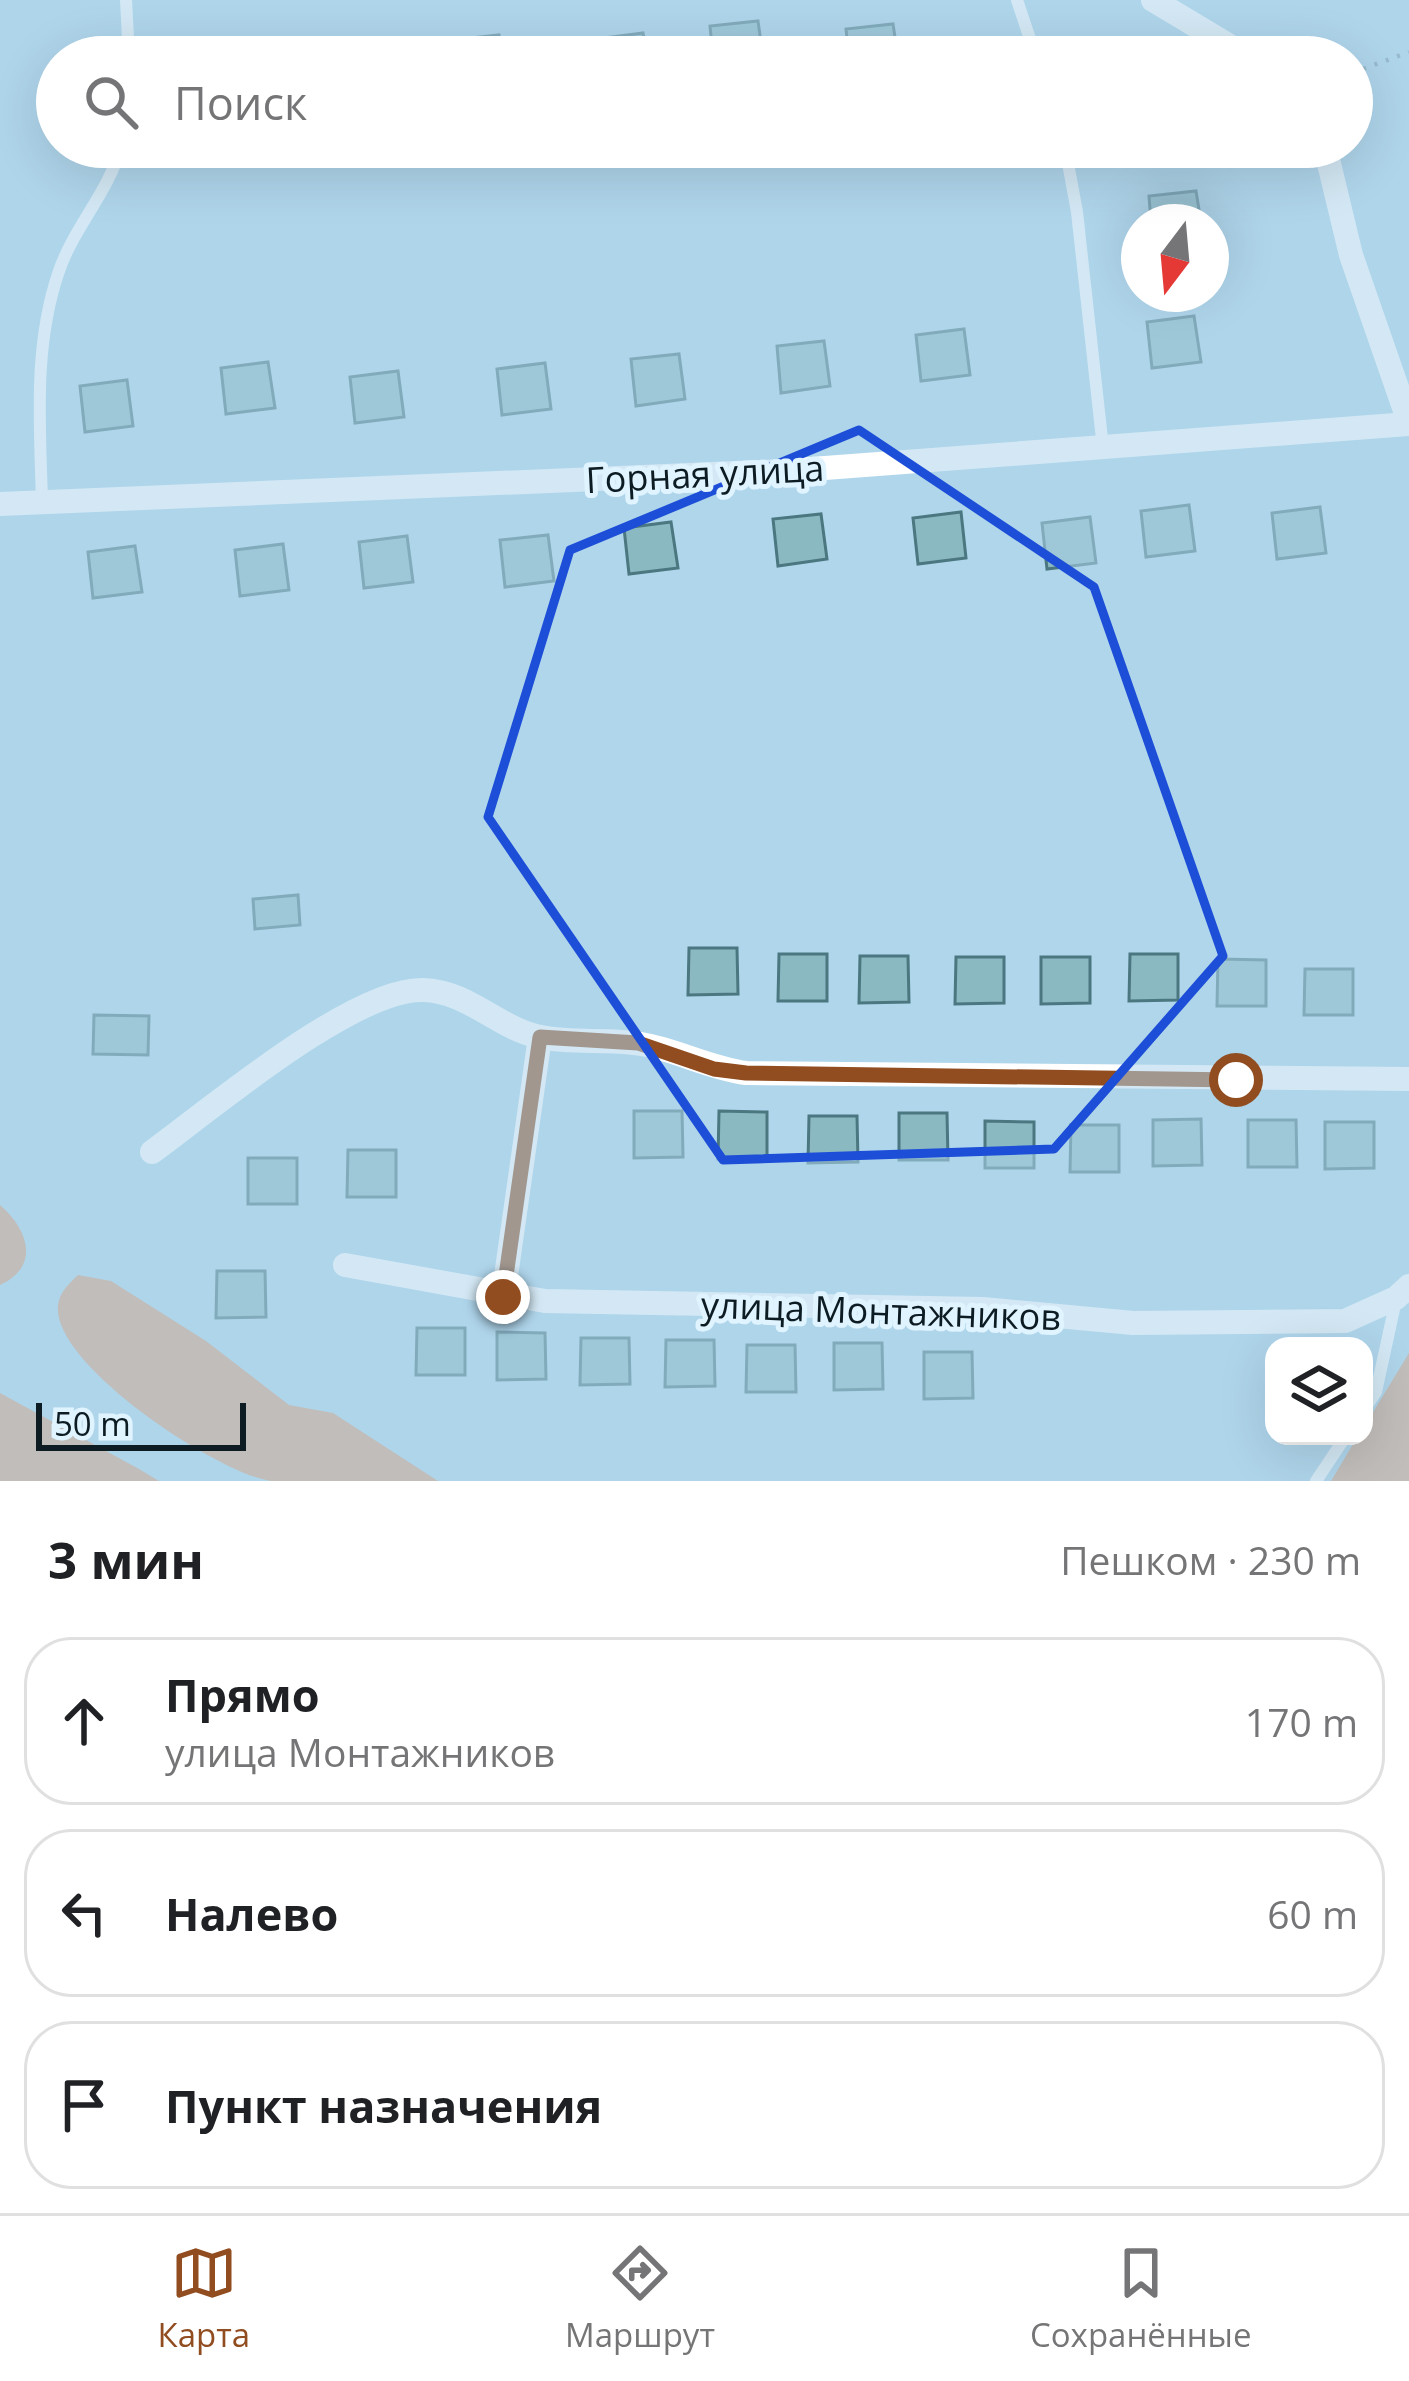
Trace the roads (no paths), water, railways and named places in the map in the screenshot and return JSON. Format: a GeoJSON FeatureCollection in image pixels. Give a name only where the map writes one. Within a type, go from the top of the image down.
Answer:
{"type":"FeatureCollection","features":[{"type":"Feature","properties":{"kind":"street"},"geometry":{"type":"LineString","coordinates":[[1153,0],[1213,36]]}},
{"type":"Feature","properties":{"kind":"street"},"geometry":{"type":"LineString","coordinates":[[1330,168],[1351,255],[1409,423]]}},
{"type":"Feature","properties":{"kind":"street","name":"Горная улица"},"geometry":{"type":"LineString","coordinates":[[0,504],[785,471],[1409,423]]}},
{"type":"Feature","properties":{"kind":"street"},"geometry":{"type":"LineString","coordinates":[[152,1152],[322,1030],[387,997],[423,990],[449,994],[540,1037],[638,1043],[714,1069],[746,1073],[1409,1079]]}},
{"type":"Feature","properties":{"kind":"street"},"geometry":{"type":"LineString","coordinates":[[503,1297],[540,1037]]}},
{"type":"Feature","properties":{"kind":"street","name":"улица Монтажников"},"geometry":{"type":"LineString","coordinates":[[345,1265],[503,1297],[983,1309],[1133,1323],[1345,1322],[1403,1292]]}},
{"type":"Feature","properties":{"kind":"lane"},"geometry":{"type":"LineString","coordinates":[[126,0],[128,36]]}},
{"type":"Feature","properties":{"kind":"lane"},"geometry":{"type":"LineString","coordinates":[[1017,0],[1029,36]]}},
{"type":"Feature","properties":{"kind":"lane"},"geometry":{"type":"LineString","coordinates":[[42,503],[39,359],[59,268],[115,168]]}},
{"type":"Feature","properties":{"kind":"lane"},"geometry":{"type":"LineString","coordinates":[[1069,168],[1103,449]]}},
{"type":"Feature","properties":{"kind":"lane"},"geometry":{"type":"LineString","coordinates":[[1373,1396],[1403,1292]]}},
{"type":"Feature","properties":{"kind":"lane"},"geometry":{"type":"LineString","coordinates":[[1316,1481],[1340,1445]]}}]}
